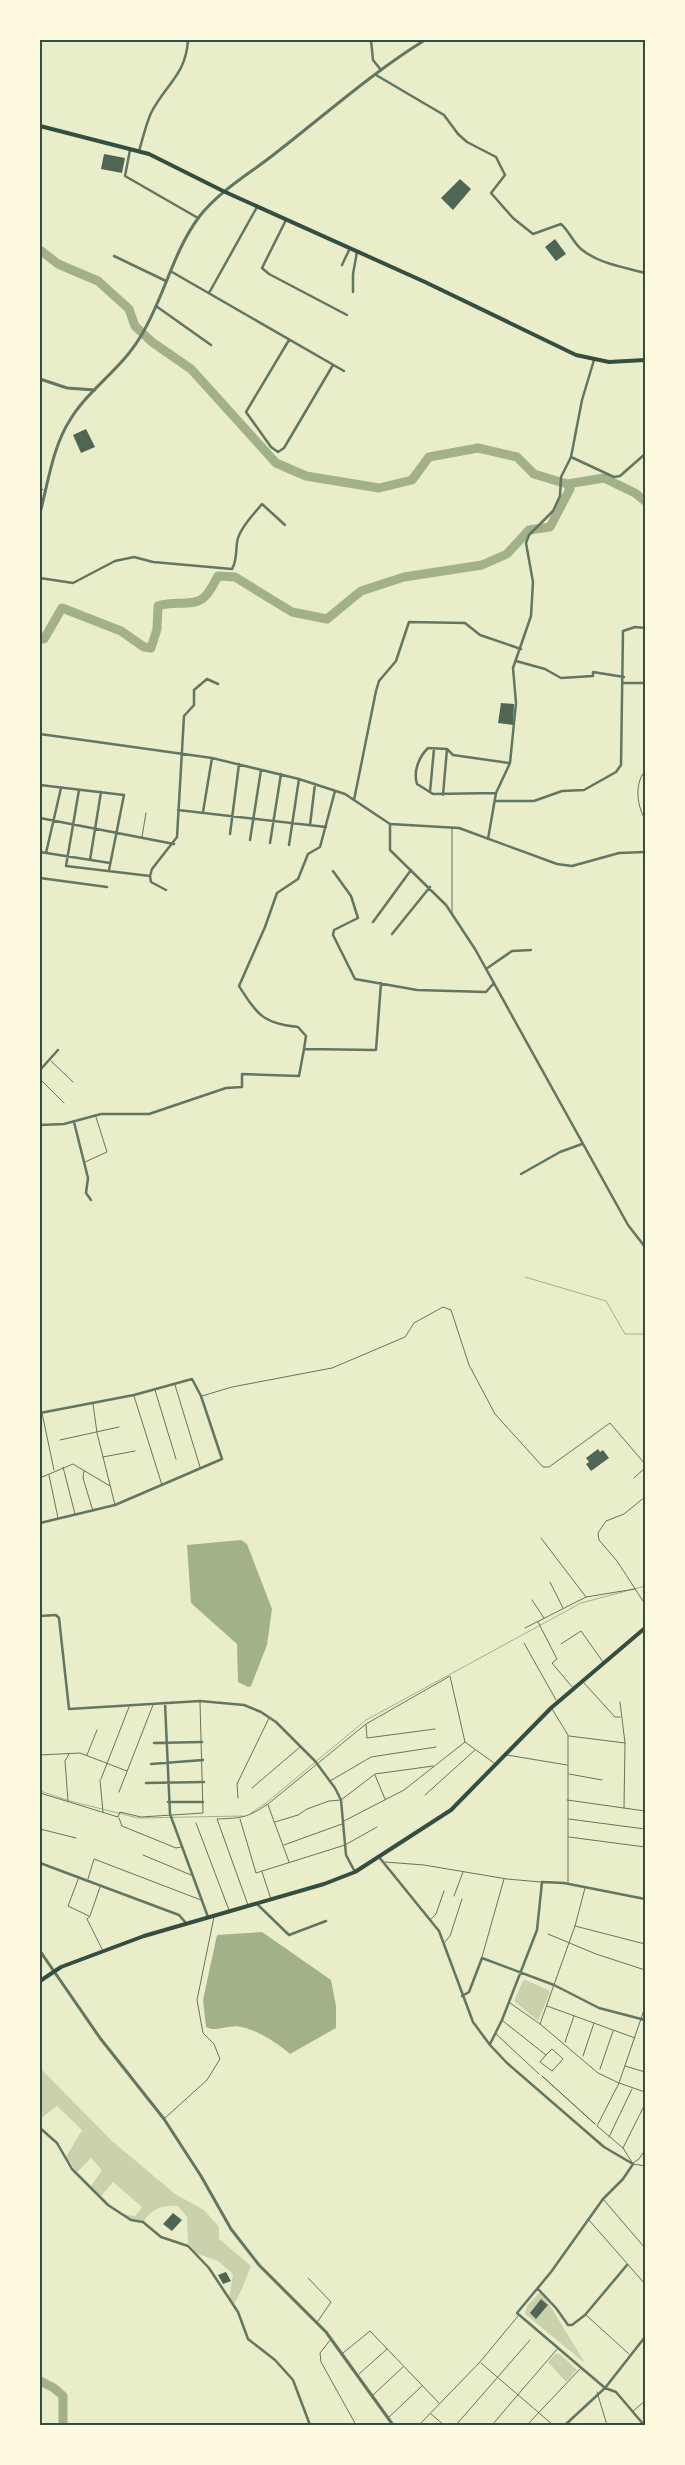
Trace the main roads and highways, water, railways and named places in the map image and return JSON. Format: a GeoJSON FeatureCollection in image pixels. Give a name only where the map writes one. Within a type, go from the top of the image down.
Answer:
{"type":"FeatureCollection","features":[{"type":"Feature","properties":{"kind":"main road"},"geometry":{"type":"LineString","coordinates":[[40,126],[139,151],[576,355],[609,362],[645,360]]}},
{"type":"Feature","properties":{"kind":"main road"},"geometry":{"type":"LineString","coordinates":[[41,1980],[61,1967],[186,1923],[271,1900],[355,1872],[451,1810],[551,1708],[645,1628]]}},
{"type":"Feature","properties":{"kind":"waterway"},"geometry":{"type":"LineString","coordinates":[[40,250],[58,264],[98,281],[129,309],[135,326],[152,342],[191,369],[276,463],[306,476],[379,488],[412,480],[429,457],[478,448],[517,457],[534,474],[567,484],[604,478],[635,493],[645,501]]}},
{"type":"Feature","properties":{"kind":"waterway"},"geometry":{"type":"LineString","coordinates":[[40,639],[44,639],[62,608],[121,631],[144,647],[151,648],[157,629],[158,606],[198,601],[207,595],[218,576],[235,577],[292,612],[327,619],[361,591],[404,577],[482,565],[507,554],[529,530],[550,527],[570,489],[567,484]]}},
{"type":"Feature","properties":{"kind":"waterway"},"geometry":{"type":"LineString","coordinates":[[525,1277],[606,1301],[625,1334],[645,1334]]}},
{"type":"Feature","properties":{"kind":"waterway"},"geometry":{"type":"LineString","coordinates":[[251,1813],[266,1803],[366,1720],[581,1603],[645,1586]]}},
{"type":"Feature","properties":{"kind":"waterway"},"geometry":{"type":"LineString","coordinates":[[40,1791],[70,1801],[138,1818],[243,1816]]}},
{"type":"Feature","properties":{"kind":"waterway"},"geometry":{"type":"LineString","coordinates":[[40,2381],[54,2388],[63,2396],[63,2425]]}}]}
